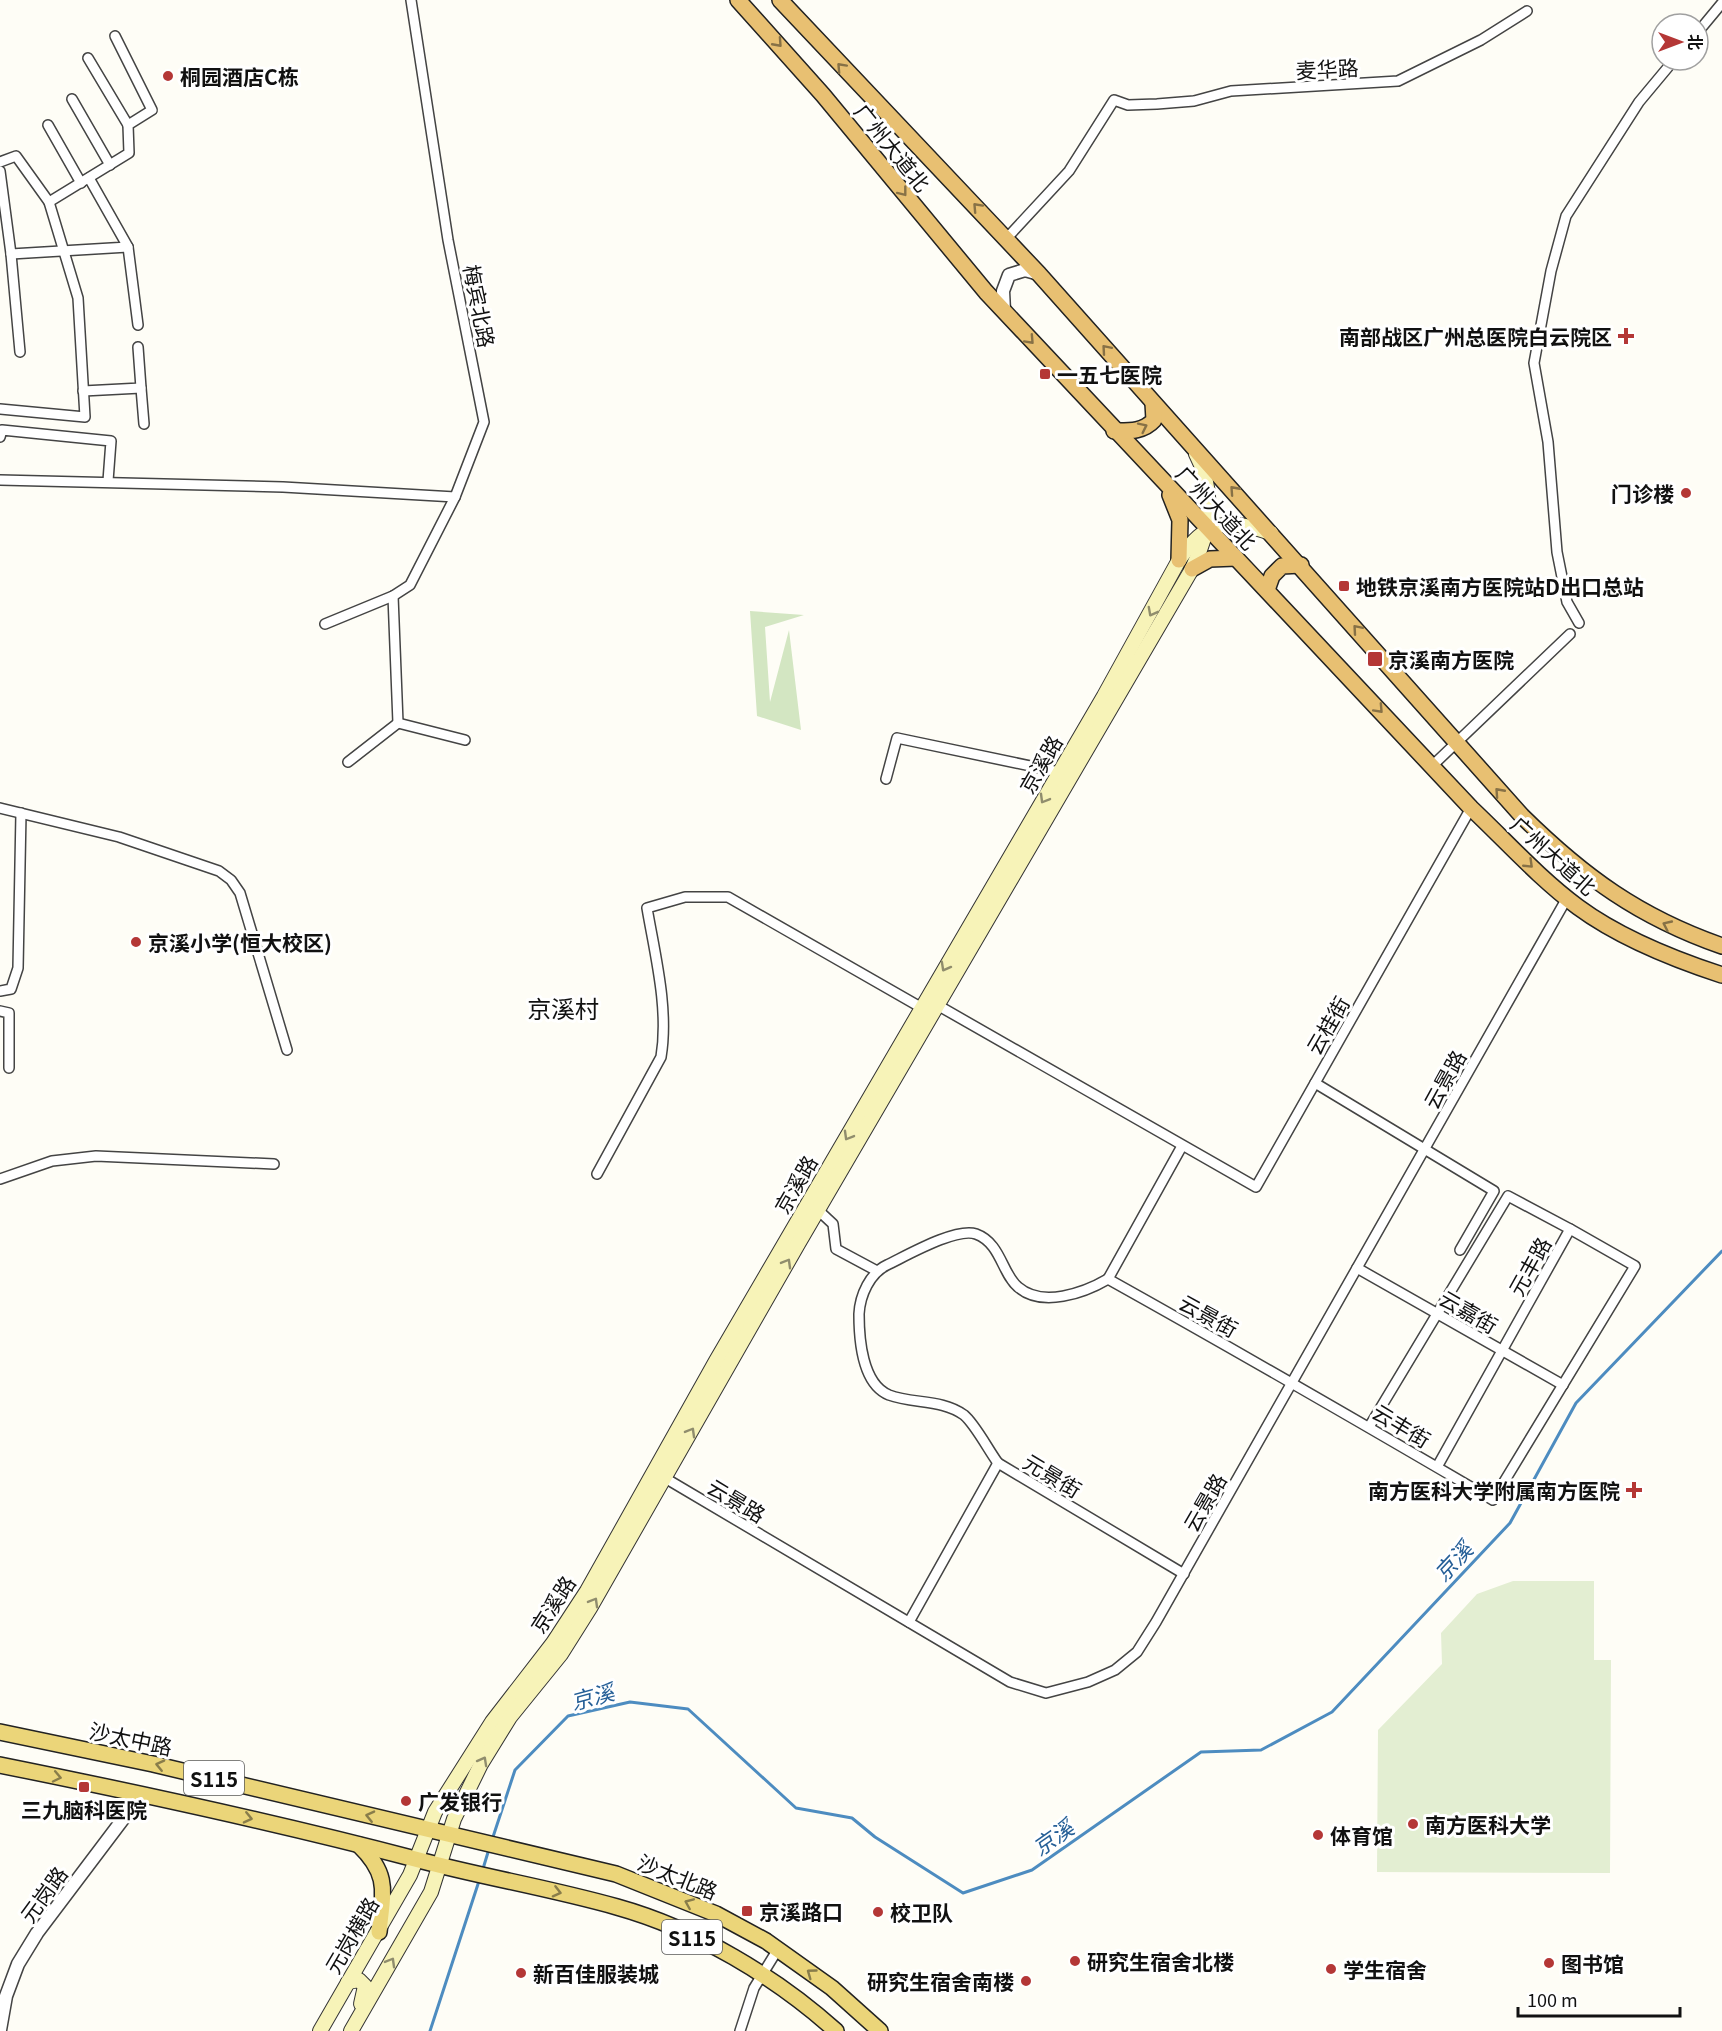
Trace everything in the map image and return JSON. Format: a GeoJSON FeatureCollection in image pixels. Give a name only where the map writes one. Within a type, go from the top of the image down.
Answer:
{"type":"FeatureCollection","features":[{"type":"Feature","properties":{"kind":"highway","name":"广州大道北"},"geometry":{"type":"LineString","coordinates":[[738,0],[824,95],[1004,311],[1114,431],[1471,808],[1567,898],[1617,931],[1722,975]]}},
{"type":"Feature","properties":{"kind":"highway","name":"广州大道北"},"geometry":{"type":"LineString","coordinates":[[780,0],[1039,273],[1273,533],[1522,816],[1593,879],[1647,915],[1722,946]]}},
{"type":"Feature","properties":{"kind":"highway"},"geometry":{"type":"LineString","coordinates":[[1114,431],[1135,431],[1149,426],[1154,420],[1154,403]]}},
{"type":"Feature","properties":{"kind":"highway"},"geometry":{"type":"LineString","coordinates":[[1159,476],[1172,498],[1180,520],[1186,565],[1210,559],[1236,558]]}},
{"type":"Feature","properties":{"kind":"highway"},"geometry":{"type":"LineString","coordinates":[[1267,590],[1272,576],[1282,566],[1301,566]]}},
{"type":"Feature","properties":{"kind":"main road","name":"京溪路"},"geometry":{"type":"LineString","coordinates":[[416,1860],[435,1812],[492,1722],[553,1642],[586,1591],[716,1360],[1059,772],[1208,528],[1206,479],[1187,439]]}},
{"type":"Feature","properties":{"kind":"main road"},"geometry":{"type":"LineString","coordinates":[[1208,528],[1242,525],[1273,533]]}},
{"type":"Feature","properties":{"kind":"main road","name":"京溪路"},"geometry":{"type":"LineString","coordinates":[[441,1865],[450,1833],[467,1791],[497,1737],[576,1631],[818,1209],[939,1006],[1186,565]]}},
{"type":"Feature","properties":{"kind":"main road","name":"沙太中路"},"geometry":{"type":"LineString","coordinates":[[0,1732],[153,1764],[427,1828]]}},
{"type":"Feature","properties":{"kind":"main road","name":"S115"},"geometry":{"type":"LineString","coordinates":[[0,1765],[142,1794],[357,1843],[416,1860],[500,1878],[619,1908],[670,1926],[721,1951],[836,2031]]}},
{"type":"Feature","properties":{"kind":"main road","name":"沙太北路"},"geometry":{"type":"LineString","coordinates":[[427,1828],[582,1864],[642,1883],[716,1914],[778,1949],[832,1988],[880,2031]]}},
{"type":"Feature","properties":{"kind":"main road"},"geometry":{"type":"LineString","coordinates":[[357,1843],[374,1859],[382,1875],[383,1896],[379,1932]]}},
{"type":"Feature","properties":{"kind":"main road","name":"元岗横路"},"geometry":{"type":"LineString","coordinates":[[320,2031],[379,1932],[416,1860]]}},
{"type":"Feature","properties":{"kind":"main road"},"geometry":{"type":"LineString","coordinates":[[354,2026],[431,1892],[441,1865]]}},
{"type":"Feature","properties":{"kind":"main road"},"geometry":{"type":"LineString","coordinates":[[348,1982],[359,1980],[366,1986],[354,2026]]}},
{"type":"Feature","properties":{"kind":"street","name":"梅宾北路"},"geometry":{"type":"LineString","coordinates":[[326,624],[393,596],[410,585],[455,497],[484,422],[448,240],[411,0]]}},
{"type":"Feature","properties":{"kind":"street"},"geometry":{"type":"LineString","coordinates":[[1710,18],[1722,3]]}},
{"type":"Feature","properties":{"kind":"street","name":"麦华路"},"geometry":{"type":"LineString","coordinates":[[1006,239],[1069,171],[1114,100],[1128,105],[1157,104],[1194,101],[1231,91],[1398,81],[1481,40],[1527,11]]}},
{"type":"Feature","properties":{"kind":"street"},"geometry":{"type":"LineString","coordinates":[[115,36],[152,110],[128,125]]}},
{"type":"Feature","properties":{"kind":"street"},"geometry":{"type":"LineString","coordinates":[[49,202],[129,153],[128,125],[88,58]]}},
{"type":"Feature","properties":{"kind":"street"},"geometry":{"type":"LineString","coordinates":[[1579,623],[1567,602],[1557,552],[1548,442],[1534,363],[1551,271],[1566,216],[1639,102],[1664,72]]}},
{"type":"Feature","properties":{"kind":"street"},"geometry":{"type":"LineString","coordinates":[[72,99],[110,165]]}},
{"type":"Feature","properties":{"kind":"street"},"geometry":{"type":"LineString","coordinates":[[48,125],[128,247],[138,326]]}},
{"type":"Feature","properties":{"kind":"street"},"geometry":{"type":"LineString","coordinates":[[0,162],[16,156],[49,202],[78,298],[85,417],[0,409]]}},
{"type":"Feature","properties":{"kind":"street"},"geometry":{"type":"LineString","coordinates":[[0,171],[20,352]]}},
{"type":"Feature","properties":{"kind":"street"},"geometry":{"type":"LineString","coordinates":[[10,254],[63,249],[128,247]]}},
{"type":"Feature","properties":{"kind":"street"},"geometry":{"type":"LineString","coordinates":[[1004,311],[1003,291],[1009,275],[1025,270],[1039,273]]}},
{"type":"Feature","properties":{"kind":"street"},"geometry":{"type":"LineString","coordinates":[[138,347],[144,424]]}},
{"type":"Feature","properties":{"kind":"street"},"geometry":{"type":"LineString","coordinates":[[83,391],[141,388]]}},
{"type":"Feature","properties":{"kind":"street"},"geometry":{"type":"LineString","coordinates":[[0,436],[2,430],[111,441],[108,481]]}},
{"type":"Feature","properties":{"kind":"street"},"geometry":{"type":"LineString","coordinates":[[0,480],[283,487],[455,497]]}},
{"type":"Feature","properties":{"kind":"street"},"geometry":{"type":"LineString","coordinates":[[393,596],[398,723]]}},
{"type":"Feature","properties":{"kind":"street"},"geometry":{"type":"LineString","coordinates":[[1432,766],[1570,634]]}},
{"type":"Feature","properties":{"kind":"street"},"geometry":{"type":"LineString","coordinates":[[398,723],[465,740]]}},
{"type":"Feature","properties":{"kind":"street"},"geometry":{"type":"LineString","coordinates":[[348,762],[398,723]]}},
{"type":"Feature","properties":{"kind":"street"},"geometry":{"type":"LineString","coordinates":[[886,779],[897,738],[1059,772]]}},
{"type":"Feature","properties":{"kind":"street"},"geometry":{"type":"LineString","coordinates":[[0,808],[119,837],[219,871],[231,880],[240,893],[287,1050]]}},
{"type":"Feature","properties":{"kind":"street","name":"云桂街"},"geometry":{"type":"LineString","coordinates":[[939,1006],[1256,1186],[1471,808]]}},
{"type":"Feature","properties":{"kind":"street"},"geometry":{"type":"LineString","coordinates":[[0,991],[11,989],[18,968],[21,813]]}},
{"type":"Feature","properties":{"kind":"street"},"geometry":{"type":"LineString","coordinates":[[597,1174],[661,1057],[664,1039],[657,965],[646,908],[685,897],[728,897],[922,1008]]}},
{"type":"Feature","properties":{"kind":"street","name":"云景路"},"geometry":{"type":"LineString","coordinates":[[664,1478],[1010,1682],[1046,1693],[1069,1689],[1114,1670],[1137,1652],[1184,1574],[1567,898]]}},
{"type":"Feature","properties":{"kind":"street"},"geometry":{"type":"LineString","coordinates":[[0,1011],[9,1013],[9,1068]]}},
{"type":"Feature","properties":{"kind":"street"},"geometry":{"type":"LineString","coordinates":[[1315,1083],[1494,1191],[1460,1250]]}},
{"type":"Feature","properties":{"kind":"street"},"geometry":{"type":"LineString","coordinates":[[998,1464],[964,1415],[930,1401],[888,1395],[872,1378],[863,1359],[859,1336],[860,1310],[870,1277],[877,1271],[959,1234],[976,1234],[992,1245],[1017,1287],[1035,1296],[1055,1298],[1094,1287],[1108,1280],[1182,1146]]}},
{"type":"Feature","properties":{"kind":"street"},"geometry":{"type":"LineString","coordinates":[[0,1179],[52,1161],[96,1156],[274,1164]]}},
{"type":"Feature","properties":{"kind":"street"},"geometry":{"type":"LineString","coordinates":[[1369,1427],[1508,1196],[1570,1230]]}},
{"type":"Feature","properties":{"kind":"street"},"geometry":{"type":"LineString","coordinates":[[818,1209],[833,1224],[836,1250],[877,1271]]}},
{"type":"Feature","properties":{"kind":"street","name":"元丰路"},"geometry":{"type":"LineString","coordinates":[[1437,1467],[1570,1230],[1635,1266],[1493,1500]]}},
{"type":"Feature","properties":{"kind":"street","name":"云嘉街"},"geometry":{"type":"LineString","coordinates":[[1357,1268],[1563,1385]]}},
{"type":"Feature","properties":{"kind":"street","name":"云景街"},"geometry":{"type":"LineString","coordinates":[[1108,1280],[1293,1382]]}},
{"type":"Feature","properties":{"kind":"street","name":"云丰街"},"geometry":{"type":"LineString","coordinates":[[1293,1382],[1493,1500]]}},
{"type":"Feature","properties":{"kind":"street","name":"元景街"},"geometry":{"type":"LineString","coordinates":[[909,1622],[998,1464],[1184,1574]]}},
{"type":"Feature","properties":{"kind":"street","name":"元岗路"},"geometry":{"type":"LineString","coordinates":[[0,2030],[6,1996],[18,1964],[37,1934],[142,1794]]}},
{"type":"Feature","properties":{"kind":"street"},"geometry":{"type":"LineString","coordinates":[[740,2031],[760,1976],[778,1949]]}},
{"type":"Feature","properties":{"kind":"green space"},"geometry":{"type":"Polygon","coordinates":[[[750,611],[804,615],[765,627],[770,702],[789,630],[801,730],[757,716],[750,611]]]}},
{"type":"Feature","properties":{"kind":"green space"},"geometry":{"type":"Polygon","coordinates":[[[1513,1581],[1594,1581],[1594,1660],[1611,1660],[1610,1873],[1377,1872],[1378,1730],[1442,1664],[1441,1633],[1477,1594],[1513,1581]]]}},
{"type":"Feature","properties":{"kind":"waterway","name":"京溪"},"geometry":{"type":"LineString","coordinates":[[492,1840],[515,1770],[568,1716],[630,1702],[688,1709],[796,1808],[852,1818],[875,1837],[963,1893],[1032,1870],[1201,1752],[1261,1750],[1332,1712],[1510,1523],[1576,1403],[1722,1251]]}},
{"type":"Feature","properties":{"kind":"waterway","name":"京溪"},"geometry":{"type":"LineString","coordinates":[[482,1872],[489,1849]]}},
{"type":"Feature","properties":{"kind":"waterway","name":"京溪"},"geometry":{"type":"LineString","coordinates":[[430,2031],[479,1881]]}},
{"type":"Feature","properties":{"kind":"place","name":"桐园酒店C栋"},"geometry":{"type":"Point","coordinates":[168,76]}},
{"type":"Feature","properties":{"kind":"place","name":"南部战区广州总医院白云院区"},"geometry":{"type":"Point","coordinates":[1626,336]}},
{"type":"Feature","properties":{"kind":"place","name":"一五七医院"},"geometry":{"type":"Point","coordinates":[1045,374]}},
{"type":"Feature","properties":{"kind":"place","name":"门诊楼"},"geometry":{"type":"Point","coordinates":[1686,493]}},
{"type":"Feature","properties":{"kind":"place","name":"地铁京溪南方医院站D出口总站"},"geometry":{"type":"Point","coordinates":[1344,586]}},
{"type":"Feature","properties":{"kind":"place","name":"京溪南方医院"},"geometry":{"type":"Point","coordinates":[1375,659]}},
{"type":"Feature","properties":{"kind":"place","name":"京溪小学(恒大校区)"},"geometry":{"type":"Point","coordinates":[136,942]}},
{"type":"Feature","properties":{"kind":"place","name":"南方医科大学附属南方医院"},"geometry":{"type":"Point","coordinates":[1634,1490]}},
{"type":"Feature","properties":{"kind":"place","name":"三九脑科医院"},"geometry":{"type":"Point","coordinates":[84,1787]}},
{"type":"Feature","properties":{"kind":"place","name":"广发银行"},"geometry":{"type":"Point","coordinates":[406,1801]}},
{"type":"Feature","properties":{"kind":"place","name":"南方医科大学"},"geometry":{"type":"Point","coordinates":[1413,1824]}},
{"type":"Feature","properties":{"kind":"place","name":"体育馆"},"geometry":{"type":"Point","coordinates":[1318,1835]}},
{"type":"Feature","properties":{"kind":"place","name":"京溪路口"},"geometry":{"type":"Point","coordinates":[747,1911]}},
{"type":"Feature","properties":{"kind":"place","name":"校卫队"},"geometry":{"type":"Point","coordinates":[878,1912]}},
{"type":"Feature","properties":{"kind":"place","name":"研究生宿舍北楼"},"geometry":{"type":"Point","coordinates":[1075,1961]}},
{"type":"Feature","properties":{"kind":"place","name":"图书馆"},"geometry":{"type":"Point","coordinates":[1549,1963]}},
{"type":"Feature","properties":{"kind":"place","name":"学生宿舍"},"geometry":{"type":"Point","coordinates":[1331,1969]}},
{"type":"Feature","properties":{"kind":"place","name":"新百佳服装城"},"geometry":{"type":"Point","coordinates":[521,1973]}},
{"type":"Feature","properties":{"kind":"place","name":"研究生宿舍南楼"},"geometry":{"type":"Point","coordinates":[1026,1981]}},
{"type":"Feature","properties":{"kind":"district","name":"京溪村"},"geometry":{"type":"Point","coordinates":[563,1007]}}]}
